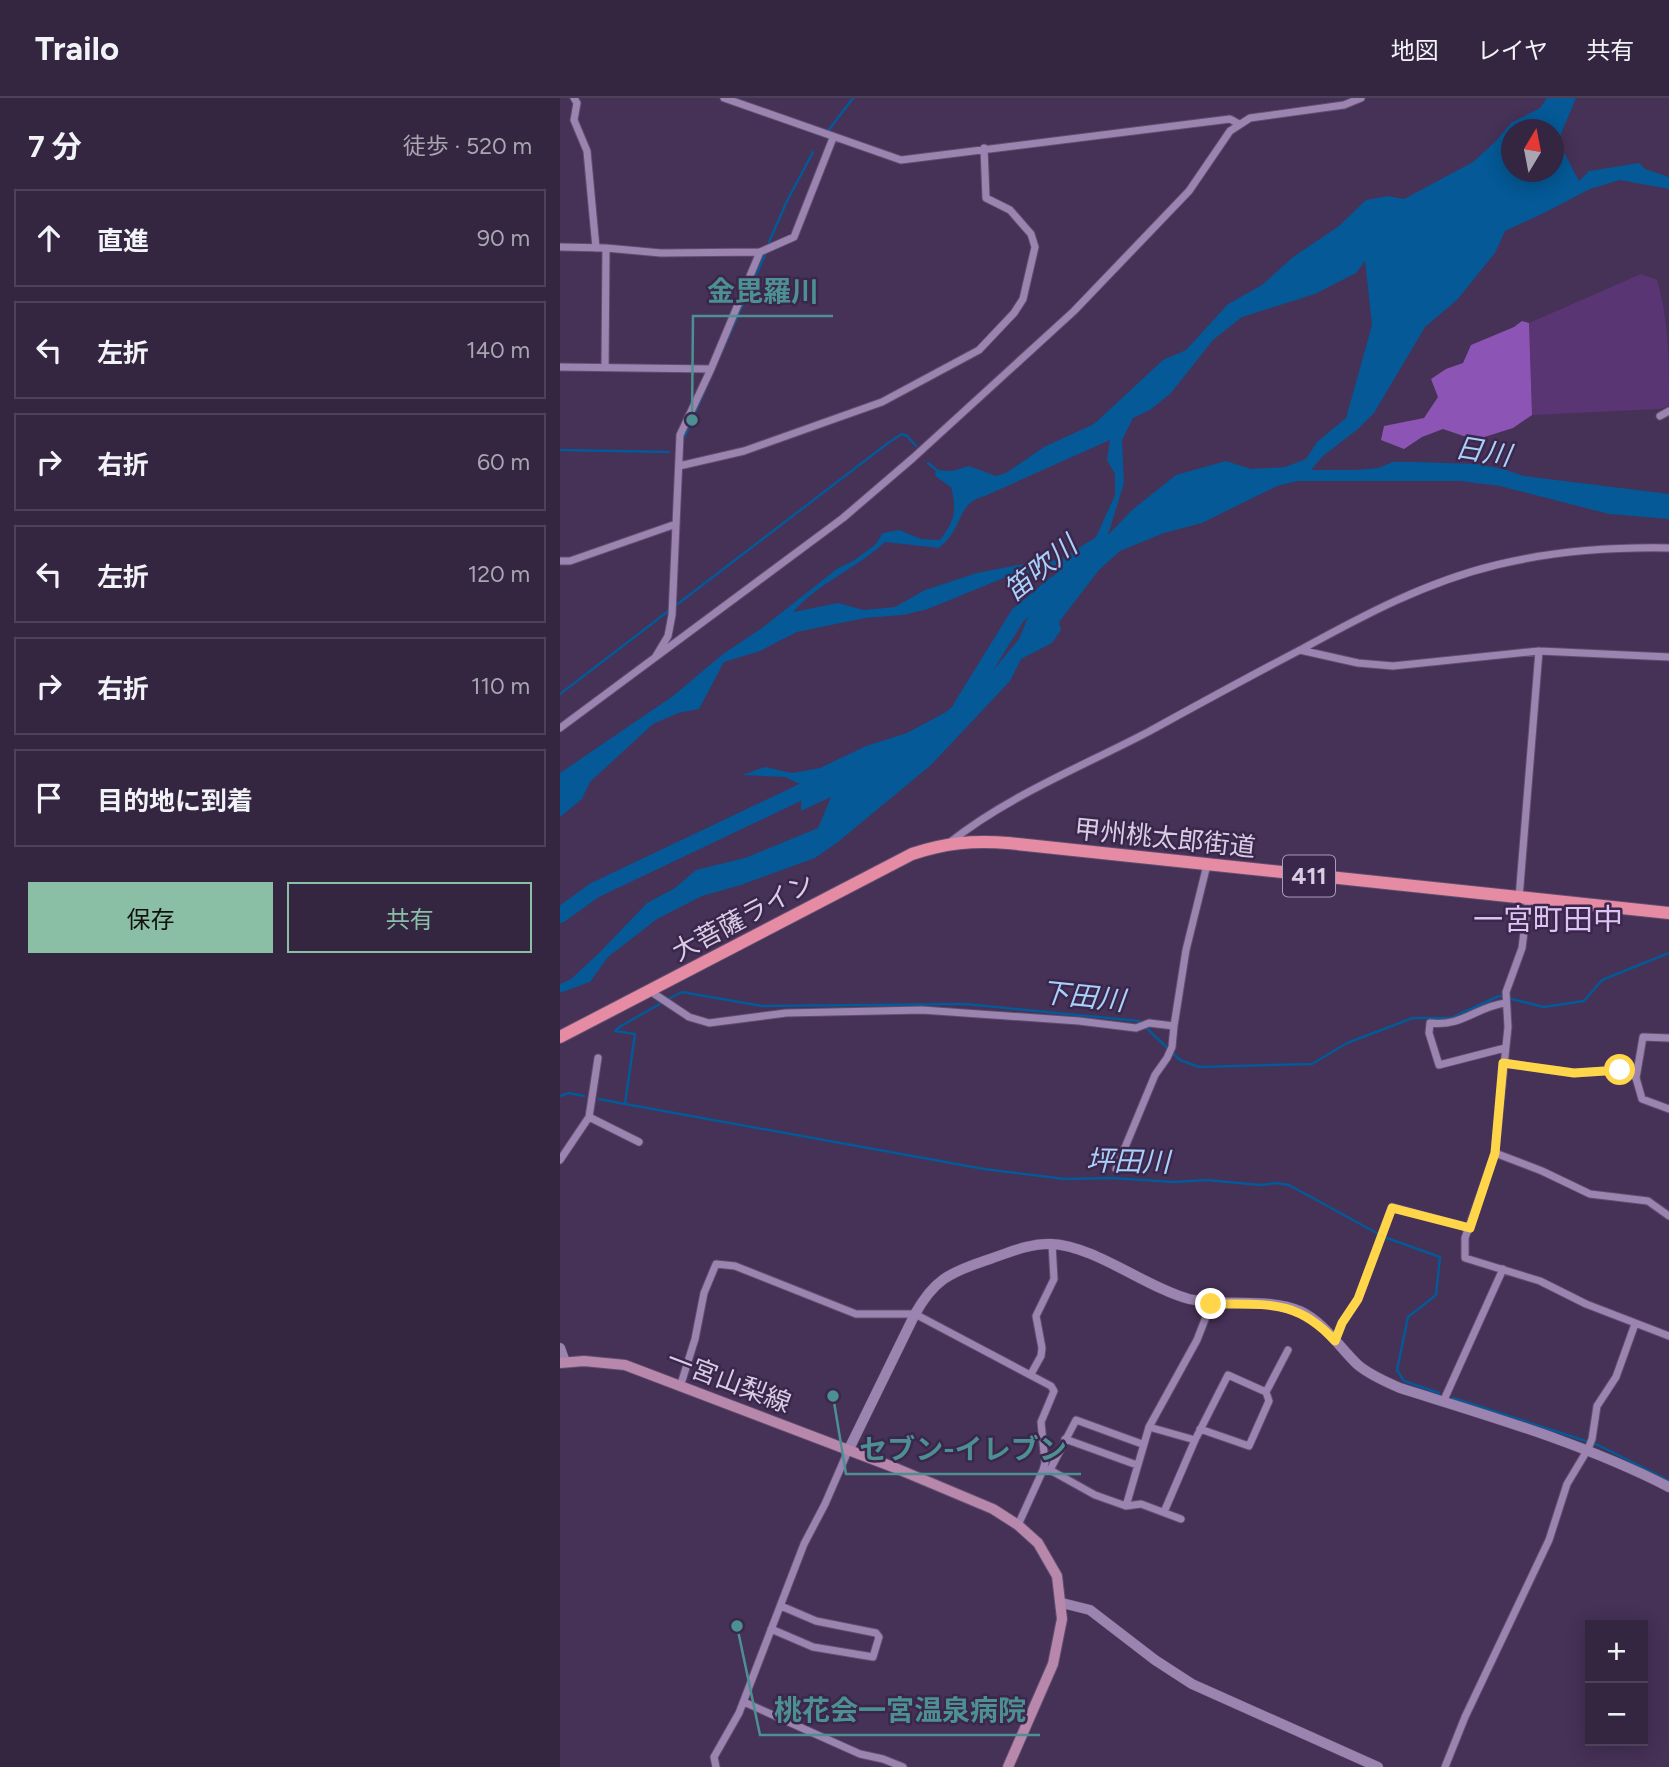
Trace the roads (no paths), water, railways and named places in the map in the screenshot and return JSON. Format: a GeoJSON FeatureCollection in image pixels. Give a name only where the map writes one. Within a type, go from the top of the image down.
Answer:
{"type":"FeatureCollection","features":[{"type":"Feature","properties":{"kind":"highway","name":"甲州桃太郎街道"},"geometry":{"type":"LineString","coordinates":[[949,843],[1008,843],[1669,914]]}},
{"type":"Feature","properties":{"kind":"highway","name":"大菩薩ライン"},"geometry":{"type":"LineString","coordinates":[[560,1037],[654,994],[912,854],[949,843]]}},
{"type":"Feature","properties":{"kind":"main road","name":"一宮山梨線"},"geometry":{"type":"LineString","coordinates":[[562,1363],[604,1362],[625,1365],[993,1509],[1018,1525],[1038,1543],[1057,1576],[1062,1603],[1060,1639],[1053,1664],[1008,1767]]}},
{"type":"Feature","properties":{"kind":"street"},"geometry":{"type":"LineString","coordinates":[[574,98],[577,103],[574,120],[587,151],[596,248]]}},
{"type":"Feature","properties":{"kind":"street"},"geometry":{"type":"LineString","coordinates":[[724,98],[901,160],[1230,119],[1238,124]]}},
{"type":"Feature","properties":{"kind":"street"},"geometry":{"type":"LineString","coordinates":[[560,727],[843,518],[1021,360],[1083,302],[1189,191],[1220,143],[1238,124],[1250,118],[1344,105],[1361,98]]}},
{"type":"Feature","properties":{"kind":"street"},"geometry":{"type":"LineString","coordinates":[[560,247],[661,253],[760,252],[794,237],[833,138]]}},
{"type":"Feature","properties":{"kind":"street"},"geometry":{"type":"LineString","coordinates":[[679,466],[744,451],[882,402],[979,350],[1014,313],[1023,299],[1035,247],[1031,234],[1010,210],[986,198],[984,148]]}},
{"type":"Feature","properties":{"kind":"street"},"geometry":{"type":"LineString","coordinates":[[605,367],[606,248]]}},
{"type":"Feature","properties":{"kind":"street"},"geometry":{"type":"LineString","coordinates":[[653,659],[668,636],[673,615],[680,435],[760,252]]}},
{"type":"Feature","properties":{"kind":"street"},"geometry":{"type":"LineString","coordinates":[[560,367],[711,369]]}},
{"type":"Feature","properties":{"kind":"street"},"geometry":{"type":"LineString","coordinates":[[1660,416],[1669,411]]}},
{"type":"Feature","properties":{"kind":"street"},"geometry":{"type":"LineString","coordinates":[[560,561],[570,561],[676,524]]}},
{"type":"Feature","properties":{"kind":"street"},"geometry":{"type":"LineString","coordinates":[[949,843],[1021,797],[1350,622],[1418,591],[1495,565],[1596,548],[1669,548]]}},
{"type":"Feature","properties":{"kind":"street"},"geometry":{"type":"LineString","coordinates":[[1300,650],[1359,663],[1393,666],[1539,651],[1669,657]]}},
{"type":"Feature","properties":{"kind":"street"},"geometry":{"type":"LineString","coordinates":[[1539,651],[1522,948],[1506,992],[1508,1027],[1495,1153],[1465,1238],[1465,1258],[1540,1280],[1586,1304],[1669,1336]]}},
{"type":"Feature","properties":{"kind":"street"},"geometry":{"type":"LineString","coordinates":[[1116,1169],[1155,1075],[1172,1047],[1186,950],[1207,865]]}},
{"type":"Feature","properties":{"kind":"street"},"geometry":{"type":"LineString","coordinates":[[654,994],[690,1017],[709,1023],[786,1013],[922,1010],[1079,1021],[1136,1028],[1149,1023],[1174,1026]]}},
{"type":"Feature","properties":{"kind":"street"},"geometry":{"type":"LineString","coordinates":[[1505,1048],[1439,1065],[1429,1032],[1430,1023],[1441,1025],[1455,1022],[1495,1004],[1506,1003]]}},
{"type":"Feature","properties":{"kind":"street"},"geometry":{"type":"LineString","coordinates":[[1669,1038],[1643,1037],[1636,1078],[1642,1100],[1669,1110]]}},
{"type":"Feature","properties":{"kind":"street"},"geometry":{"type":"LineString","coordinates":[[560,1160],[589,1117],[598,1058]]}},
{"type":"Feature","properties":{"kind":"street"},"geometry":{"type":"LineString","coordinates":[[1503,1063],[1574,1073],[1620,1070],[1629,1072],[1636,1078]]}},
{"type":"Feature","properties":{"kind":"street"},"geometry":{"type":"LineString","coordinates":[[589,1117],[639,1142]]}},
{"type":"Feature","properties":{"kind":"street"},"geometry":{"type":"LineString","coordinates":[[1495,1153],[1590,1194],[1648,1201],[1669,1216]]}},
{"type":"Feature","properties":{"kind":"street"},"geometry":{"type":"LineString","coordinates":[[1335,1341],[1342,1323],[1358,1299],[1392,1208],[1470,1228]]}},
{"type":"Feature","properties":{"kind":"street"},"geometry":{"type":"LineString","coordinates":[[1031,1374],[1041,1356],[1042,1348],[1036,1316],[1054,1279],[1052,1244]]}},
{"type":"Feature","properties":{"kind":"street"},"geometry":{"type":"LineString","coordinates":[[716,1767],[714,1757],[744,1702],[804,1544],[925,1296],[936,1283],[949,1274],[1022,1248],[1063,1245],[1185,1298],[1211,1304],[1280,1306],[1300,1311],[1319,1323],[1361,1367],[1379,1378],[1443,1402],[1590,1445],[1669,1487]]}},
{"type":"Feature","properties":{"kind":"street"},"geometry":{"type":"LineString","coordinates":[[680,1387],[695,1339],[704,1293],[716,1264],[735,1266],[856,1314],[915,1314],[1051,1386],[1054,1391],[1041,1422],[1046,1470]]}},
{"type":"Feature","properties":{"kind":"street"},"geometry":{"type":"LineString","coordinates":[[1443,1402],[1503,1269]]}},
{"type":"Feature","properties":{"kind":"street"},"geometry":{"type":"LineString","coordinates":[[1126,1506],[1149,1427],[1197,1340],[1211,1304]]}},
{"type":"Feature","properties":{"kind":"street"},"geometry":{"type":"LineString","coordinates":[[1445,1767],[1465,1717],[1549,1541],[1567,1484],[1590,1445],[1597,1406],[1616,1377],[1635,1324]]}},
{"type":"Feature","properties":{"kind":"street"},"geometry":{"type":"LineString","coordinates":[[560,1348],[562,1363]]}},
{"type":"Feature","properties":{"kind":"street"},"geometry":{"type":"LineString","coordinates":[[1200,1429],[1248,1446],[1269,1401],[1266,1392],[1288,1350]]}},
{"type":"Feature","properties":{"kind":"street"},"geometry":{"type":"LineString","coordinates":[[1164,1513],[1200,1429],[1228,1375],[1266,1392]]}},
{"type":"Feature","properties":{"kind":"street"},"geometry":{"type":"LineString","coordinates":[[1018,1525],[1076,1420],[1142,1444]]}},
{"type":"Feature","properties":{"kind":"street"},"geometry":{"type":"LineString","coordinates":[[1149,1427],[1195,1440]]}},
{"type":"Feature","properties":{"kind":"street"},"geometry":{"type":"LineString","coordinates":[[1065,1439],[1137,1465]]}},
{"type":"Feature","properties":{"kind":"street"},"geometry":{"type":"LineString","coordinates":[[1046,1470],[1095,1495],[1126,1506],[1141,1504],[1181,1519]]}},
{"type":"Feature","properties":{"kind":"street"},"geometry":{"type":"LineString","coordinates":[[1062,1603],[1090,1609],[1155,1660],[1192,1684],[1378,1767]]}},
{"type":"Feature","properties":{"kind":"street"},"geometry":{"type":"LineString","coordinates":[[772,1629],[813,1647],[873,1657],[879,1637],[876,1633],[816,1621],[781,1606]]}},
{"type":"Feature","properties":{"kind":"street"},"geometry":{"type":"LineString","coordinates":[[744,1702],[860,1754],[903,1767]]}},
{"type":"Feature","properties":{"kind":"water"},"geometry":{"type":"Polygon","coordinates":[[[1547,98],[1576,98],[1564,127],[1564,119],[1519,119],[1540,108],[1547,98]]]}},
{"type":"Feature","properties":{"kind":"water"},"geometry":{"type":"Polygon","coordinates":[[[1501,135],[1501,182],[1564,182],[1564,152],[1579,181],[1589,171],[1639,163],[1645,169],[1669,177],[1669,189],[1620,180],[1590,189],[1505,231],[1495,253],[1457,300],[1425,327],[1374,413],[1323,456],[1311,470],[1378,468],[1393,462],[1477,464],[1524,476],[1669,494],[1669,519],[1609,514],[1500,486],[1460,481],[1298,481],[1277,486],[1202,523],[1164,533],[1120,551],[1099,570],[1059,622],[1061,630],[1052,643],[1021,659],[1010,681],[931,765],[838,842],[815,858],[702,896],[657,919],[608,957],[590,982],[560,993],[560,984],[571,979],[600,952],[647,903],[675,888],[696,870],[745,858],[818,828],[831,797],[801,811],[802,785],[785,777],[742,775],[765,767],[792,773],[820,768],[866,746],[907,733],[946,712],[990,674],[1019,639],[1046,585],[1061,568],[1006,577],[928,609],[797,632],[760,651],[724,662],[699,709],[678,713],[653,724],[590,782],[582,799],[560,817],[560,773],[673,696],[723,654],[762,628],[838,568],[875,545],[883,533],[899,530],[921,539],[940,540],[952,521],[954,503],[951,487],[935,476],[936,470],[952,471],[969,466],[996,476],[1006,473],[1044,447],[1094,424],[1163,360],[1186,350],[1228,304],[1262,285],[1293,257],[1339,226],[1366,200],[1388,196],[1404,199],[1473,162],[1501,135]],[[1365,261],[1356,273],[1315,294],[1242,317],[1213,340],[1171,393],[1150,410],[1133,418],[1122,440],[1124,483],[1108,535],[1132,510],[1176,475],[1226,461],[1251,469],[1285,467],[1306,459],[1317,442],[1346,418],[1372,325],[1365,261]],[[1110,440],[971,502],[950,537],[939,548],[885,542],[815,592],[793,612],[838,603],[864,610],[895,607],[925,590],[977,573],[1060,560],[1096,537],[1115,495],[1115,474],[1107,460],[1110,440]]]}},
{"type":"Feature","properties":{"kind":"waterway"},"geometry":{"type":"LineString","coordinates":[[828,131],[853,98]]}},
{"type":"Feature","properties":{"kind":"waterway"},"geometry":{"type":"LineString","coordinates":[[769,242],[813,152]]}},
{"type":"Feature","properties":{"kind":"waterway"},"geometry":{"type":"LineString","coordinates":[[719,358],[765,255]]}},
{"type":"Feature","properties":{"kind":"waterway"},"geometry":{"type":"LineString","coordinates":[[685,436],[708,383]]}},
{"type":"Feature","properties":{"kind":"waterway"},"geometry":{"type":"LineString","coordinates":[[560,694],[888,443],[902,434],[916,446]]}},
{"type":"Feature","properties":{"kind":"waterway"},"geometry":{"type":"LineString","coordinates":[[560,450],[669,452]]}},
{"type":"Feature","properties":{"kind":"waterway"},"geometry":{"type":"LineString","coordinates":[[928,463],[939,472]]}},
{"type":"Feature","properties":{"kind":"waterway","name":"笛吹川"},"geometry":{"type":"LineString","coordinates":[[961,707],[1018,615],[1055,584]]}},
{"type":"Feature","properties":{"kind":"waterway","name":"笛吹川"},"geometry":{"type":"LineString","coordinates":[[560,915],[595,890],[820,783]]}},
{"type":"Feature","properties":{"kind":"waterway","name":"下田川"},"geometry":{"type":"LineString","coordinates":[[668,999],[682,992],[762,1006],[965,1004],[1139,1021],[1180,1060],[1199,1067],[1312,1064],[1347,1043],[1413,1018],[1451,1018],[1499,996],[1544,1007],[1584,1001],[1602,980],[1669,953]]}},
{"type":"Feature","properties":{"kind":"waterway","name":"下田川"},"geometry":{"type":"LineString","coordinates":[[599,1099],[625,1104],[635,1034],[615,1031],[663,1002]]}},
{"type":"Feature","properties":{"kind":"waterway","name":"下田川"},"geometry":{"type":"LineString","coordinates":[[560,1096],[569,1093],[584,1096]]}},
{"type":"Feature","properties":{"kind":"waterway","name":"坪田川"},"geometry":{"type":"LineString","coordinates":[[625,1104],[984,1169],[1065,1179],[1111,1178],[1174,1182],[1206,1180],[1289,1185],[1384,1237],[1440,1257],[1436,1295],[1408,1317],[1397,1370],[1404,1381],[1439,1393]]}},
{"type":"Feature","properties":{"kind":"waterway","name":"坪田川"},"geometry":{"type":"LineString","coordinates":[[1453,1398],[1598,1445],[1669,1481]]}},
{"type":"Feature","properties":{"kind":"place","name":"金毘羅川"},"geometry":{"type":"Point","coordinates":[692,420]}},
{"type":"Feature","properties":{"kind":"place","name":"セブン-イレブン"},"geometry":{"type":"Point","coordinates":[833,1396]}},
{"type":"Feature","properties":{"kind":"place","name":"桃花会一宮温泉病院"},"geometry":{"type":"Point","coordinates":[737,1626]}},
{"type":"Feature","properties":{"kind":"district","name":"一宮町田中"},"geometry":{"type":"Point","coordinates":[1548,920]}},
{"type":"Feature","properties":{"kind":"water label","name":"日川"},"geometry":{"type":"Point","coordinates":[1483,451]}}]}
